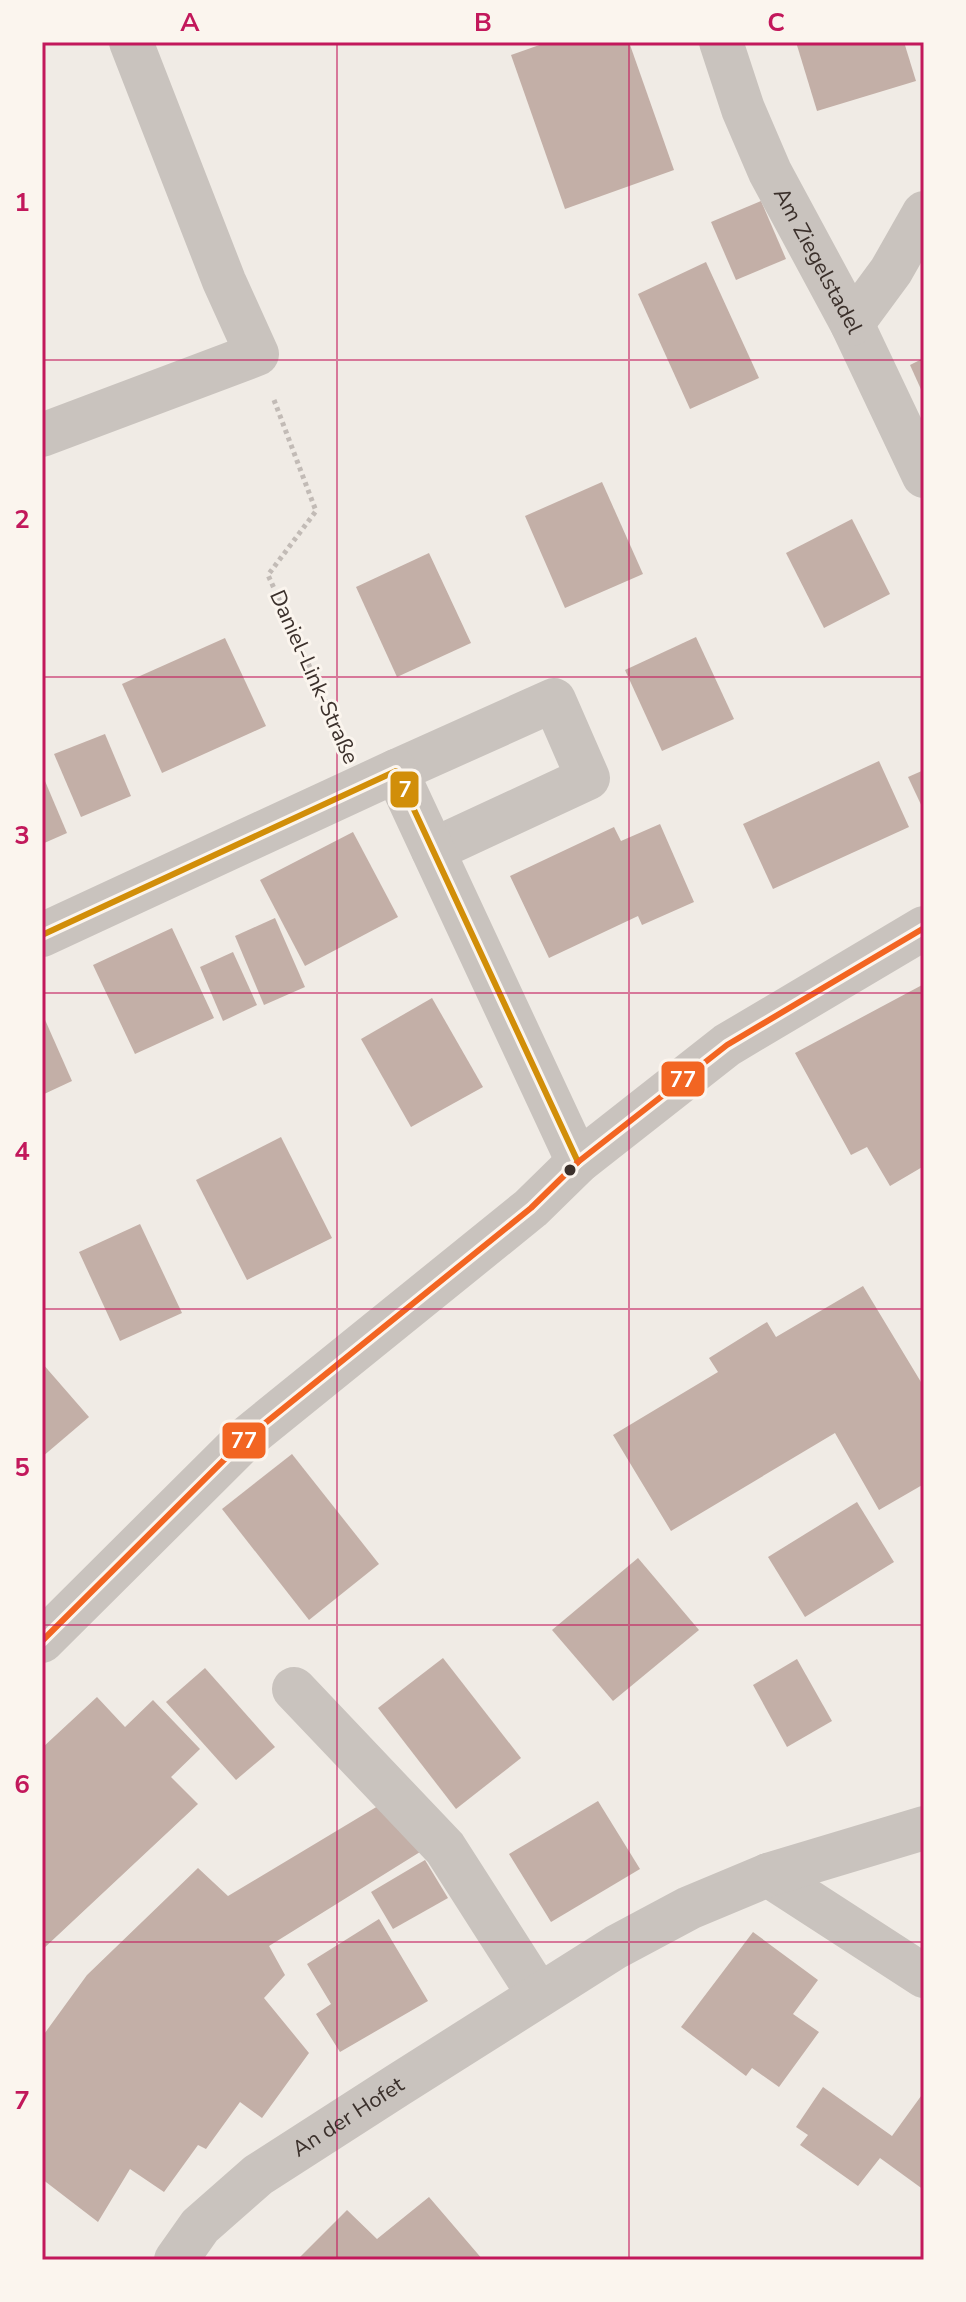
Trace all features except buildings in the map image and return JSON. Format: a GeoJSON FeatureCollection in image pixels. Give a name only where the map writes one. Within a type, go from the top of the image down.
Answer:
{"type":"FeatureCollection","features":[{"type":"Feature","properties":{"kind":"street"},"geometry":{"type":"LineString","coordinates":[[42,435],[257,354],[224,281],[131,42]]}},
{"type":"Feature","properties":{"kind":"street","name":"Am Ziegelstadel"},"geometry":{"type":"LineString","coordinates":[[721,42],[743,109],[770,172],[852,324],[924,476]]}},
{"type":"Feature","properties":{"kind":"street"},"geometry":{"type":"LineString","coordinates":[[852,324],[891,271],[924,213]]}},
{"type":"Feature","properties":{"kind":"street"},"geometry":{"type":"LineString","coordinates":[[42,935],[554,700],[588,778],[433,850]]}},
{"type":"Feature","properties":{"kind":"street"},"geometry":{"type":"LineString","coordinates":[[380,778],[433,850],[578,1162]]}},
{"type":"Feature","properties":{"kind":"street"},"geometry":{"type":"LineString","coordinates":[[42,1641],[243,1441],[531,1208],[578,1162],[727,1045],[924,928]]}},
{"type":"Feature","properties":{"kind":"street"},"geometry":{"type":"LineString","coordinates":[[294,1689],[445,1848],[539,1995]]}},
{"type":"Feature","properties":{"kind":"street","name":"An der Hofet"},"geometry":{"type":"LineString","coordinates":[[176,2260],[200,2226],[258,2175],[616,1947],[689,1908],[768,1875],[924,1828]]}},
{"type":"Feature","properties":{"kind":"street"},"geometry":{"type":"LineString","coordinates":[[768,1875],[924,1976]]}},
{"type":"Feature","properties":{"kind":"path","name":"Daniel-Link-Straße"},"geometry":{"type":"LineString","coordinates":[[257,354],[316,511],[268,575],[380,778]]}},
{"type":"Feature","properties":{"kind":"transit line","name":"7"},"geometry":{"type":"LineString","coordinates":[[42,935],[396,771],[578,1162]]}},
{"type":"Feature","properties":{"kind":"transit line","name":"77"},"geometry":{"type":"LineString","coordinates":[[42,1641],[243,1441],[531,1208],[578,1162],[727,1045],[924,928]]}}]}
